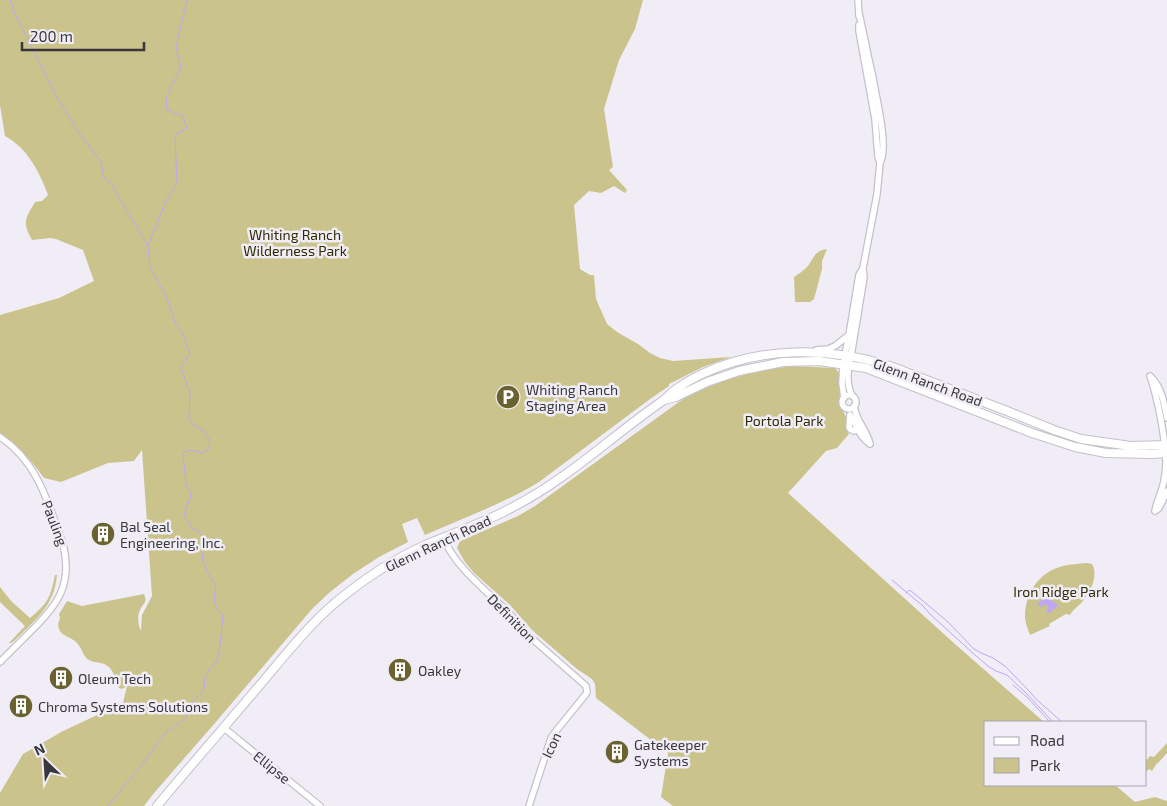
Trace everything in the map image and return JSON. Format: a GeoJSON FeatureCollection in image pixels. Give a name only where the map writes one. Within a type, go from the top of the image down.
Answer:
{"type":"FeatureCollection","features":[{"type":"Feature","properties":{"kind":"main road","name":"Glenn Ranch Road"},"geometry":{"type":"LineString","coordinates":[[157,806],[307,631],[338,600],[362,581],[404,556],[492,518],[536,495],[664,400],[673,390],[691,379],[718,367],[755,356],[811,352],[848,356],[890,366],[1081,439],[1166,449]]}},
{"type":"Feature","properties":{"kind":"main road","name":"Glenn Ranch Road"},"geometry":{"type":"LineString","coordinates":[[664,400],[676,397],[727,374],[757,366],[783,362],[819,361],[866,368],[1032,433],[1075,447],[1106,453],[1151,454],[1166,449]]}},
{"type":"Feature","properties":{"kind":"street"},"geometry":{"type":"LineString","coordinates":[[846,365],[848,385],[856,401],[851,410],[853,420],[859,428],[855,414],[851,410],[845,407],[843,404],[842,383],[864,277],[863,270],[877,194],[880,163],[875,119],[859,31],[858,0]]}},
{"type":"Feature","properties":{"kind":"street"},"geometry":{"type":"LineString","coordinates":[[862,0],[866,41]]}},
{"type":"Feature","properties":{"kind":"street"},"geometry":{"type":"LineString","coordinates":[[859,13],[866,41],[883,138],[883,159],[880,163]]}},
{"type":"Feature","properties":{"kind":"street"},"geometry":{"type":"LineString","coordinates":[[848,356],[849,335],[859,275],[863,270]]}},
{"type":"Feature","properties":{"kind":"street"},"geometry":{"type":"LineString","coordinates":[[791,353],[801,350],[828,349],[836,346],[849,335]]}},
{"type":"Feature","properties":{"kind":"street"},"geometry":{"type":"LineString","coordinates":[[1167,418],[1161,392],[1156,382],[1150,376],[1160,414],[1166,449],[1164,483],[1155,511],[1159,508],[1167,491]]}},
{"type":"Feature","properties":{"kind":"street"},"geometry":{"type":"LineString","coordinates":[[844,398],[852,396]]}},
{"type":"Feature","properties":{"kind":"street","name":"Pauling"},"geometry":{"type":"LineString","coordinates":[[0,436],[17,449],[32,469],[43,492],[66,555],[63,587],[52,610],[0,662]]}},
{"type":"Feature","properties":{"kind":"street","name":"Definition"},"geometry":{"type":"LineString","coordinates":[[443,538],[457,562],[471,578],[507,611],[527,634],[586,686],[587,692]]}},
{"type":"Feature","properties":{"kind":"street","name":"Icon"},"geometry":{"type":"LineString","coordinates":[[529,806],[551,738],[587,692]]}},
{"type":"Feature","properties":{"kind":"street","name":"Ellipse"},"geometry":{"type":"LineString","coordinates":[[224,728],[320,806]]}},
{"type":"Feature","properties":{"kind":"green space","name":"Whiting Ranch Wilderness Park"},"geometry":{"type":"Polygon","coordinates":[[[0,0],[643,0],[635,29],[619,60],[604,109],[613,167],[609,170],[627,190],[625,193],[614,186],[601,193],[589,191],[574,205],[580,269],[590,275],[594,275],[596,299],[607,324],[650,353],[673,361],[731,357],[703,367],[669,384],[669,386],[539,482],[511,497],[425,535],[417,518],[402,524],[408,542],[379,557],[353,574],[312,609],[144,806],[0,806],[0,793],[23,754],[63,731],[123,703],[127,686],[122,689],[119,688],[113,672],[107,665],[88,660],[77,643],[60,632],[58,626],[59,614],[67,601],[82,606],[144,594],[145,601],[138,618],[141,631],[142,615],[152,596],[142,450],[134,461],[108,463],[61,482],[44,478],[24,454],[0,433],[0,315],[59,298],[94,281],[83,250],[56,239],[32,240],[27,229],[27,217],[35,202],[42,201],[48,195],[32,161],[20,147],[5,136],[0,105],[0,0]]]}},
{"type":"Feature","properties":{"kind":"green space"},"geometry":{"type":"Polygon","coordinates":[[[827,249],[822,261],[822,269],[814,299],[810,302],[795,302],[794,277],[808,266],[817,253],[827,249]]]}},
{"type":"Feature","properties":{"kind":"green space","name":"Portola Park"},"geometry":{"type":"Polygon","coordinates":[[[793,366],[835,368],[839,373],[839,403],[847,419],[846,428],[849,434],[837,448],[826,451],[788,493],[1043,721],[984,721],[984,786],[1116,786],[1135,802],[1155,797],[1167,801],[1167,806],[673,806],[661,797],[668,753],[596,698],[595,684],[592,679],[577,669],[532,630],[510,605],[474,573],[457,548],[460,541],[518,516],[535,506],[683,399],[710,386],[764,370],[793,366]]]}},
{"type":"Feature","properties":{"kind":"green space","name":"Iron Ridge Park"},"geometry":{"type":"Polygon","coordinates":[[[1092,564],[1095,574],[1091,589],[1085,598],[1070,615],[1066,614],[1049,624],[1050,626],[1030,635],[1025,616],[1028,599],[1035,584],[1047,573],[1055,569],[1066,565],[1092,564]]]}},
{"type":"Feature","properties":{"kind":"green space"},"geometry":{"type":"Polygon","coordinates":[[[55,575],[57,575],[55,586],[48,604],[14,641],[9,643],[25,626],[0,602],[0,587],[11,601],[30,618],[48,599],[55,575]]]}},
{"type":"Feature","properties":{"kind":"green space"},"geometry":{"type":"Polygon","coordinates":[[[1167,743],[1167,753],[1152,771],[1149,769],[1147,771],[1147,760],[1150,756],[1154,757],[1167,743]]]}},
{"type":"Feature","properties":{"kind":"shaded area"},"geometry":{"type":"Polygon","coordinates":[[[1049,594],[1053,602],[1058,606],[1048,613],[1046,611],[1048,606],[1040,607],[1038,603],[1049,594]]]}},
{"type":"Feature","properties":{"kind":"waterway"},"geometry":{"type":"LineString","coordinates":[[10,0],[56,96],[77,130],[101,162],[104,178],[111,184],[148,246]]}},
{"type":"Feature","properties":{"kind":"waterway"},"geometry":{"type":"LineString","coordinates":[[108,806],[165,733],[185,719],[190,705],[204,689],[205,676],[216,662],[219,654],[223,616],[215,602],[216,585],[207,572],[202,558],[205,541],[199,531],[192,528],[184,515],[191,495],[186,485],[183,453],[190,450],[203,453],[209,448],[210,441],[203,430],[194,426],[189,418],[190,393],[181,368],[190,354],[167,299],[150,267],[148,246],[165,203],[177,183],[175,135],[187,129],[183,116],[167,110],[166,98],[181,67],[176,47],[187,0]]}},
{"type":"Feature","properties":{"kind":"waterway"},"geometry":{"type":"LineString","coordinates":[[892,580],[988,666],[1007,675],[1052,721]]}},
{"type":"Feature","properties":{"kind":"waterway"},"geometry":{"type":"LineString","coordinates":[[906,593],[910,590],[948,622],[974,649],[1005,666],[1036,699],[1061,721]]}},
{"type":"Feature","properties":{"kind":"waterway"},"geometry":{"type":"LineString","coordinates":[[1013,685],[1049,721]]}},
{"type":"Feature","properties":{"kind":"place","name":"Whiting Ranch Staging Area"},"geometry":{"type":"Point","coordinates":[508,397]}},
{"type":"Feature","properties":{"kind":"place","name":"Bal Seal Engineering, Inc."},"geometry":{"type":"Point","coordinates":[103,534]}},
{"type":"Feature","properties":{"kind":"place","name":"Oakley"},"geometry":{"type":"Point","coordinates":[400,670]}},
{"type":"Feature","properties":{"kind":"place","name":"Oleum Tech"},"geometry":{"type":"Point","coordinates":[61,678]}},
{"type":"Feature","properties":{"kind":"place","name":"Chroma Systems Solutions"},"geometry":{"type":"Point","coordinates":[21,706]}},
{"type":"Feature","properties":{"kind":"place","name":"Gatekeeper Systems"},"geometry":{"type":"Point","coordinates":[617,752]}}]}
